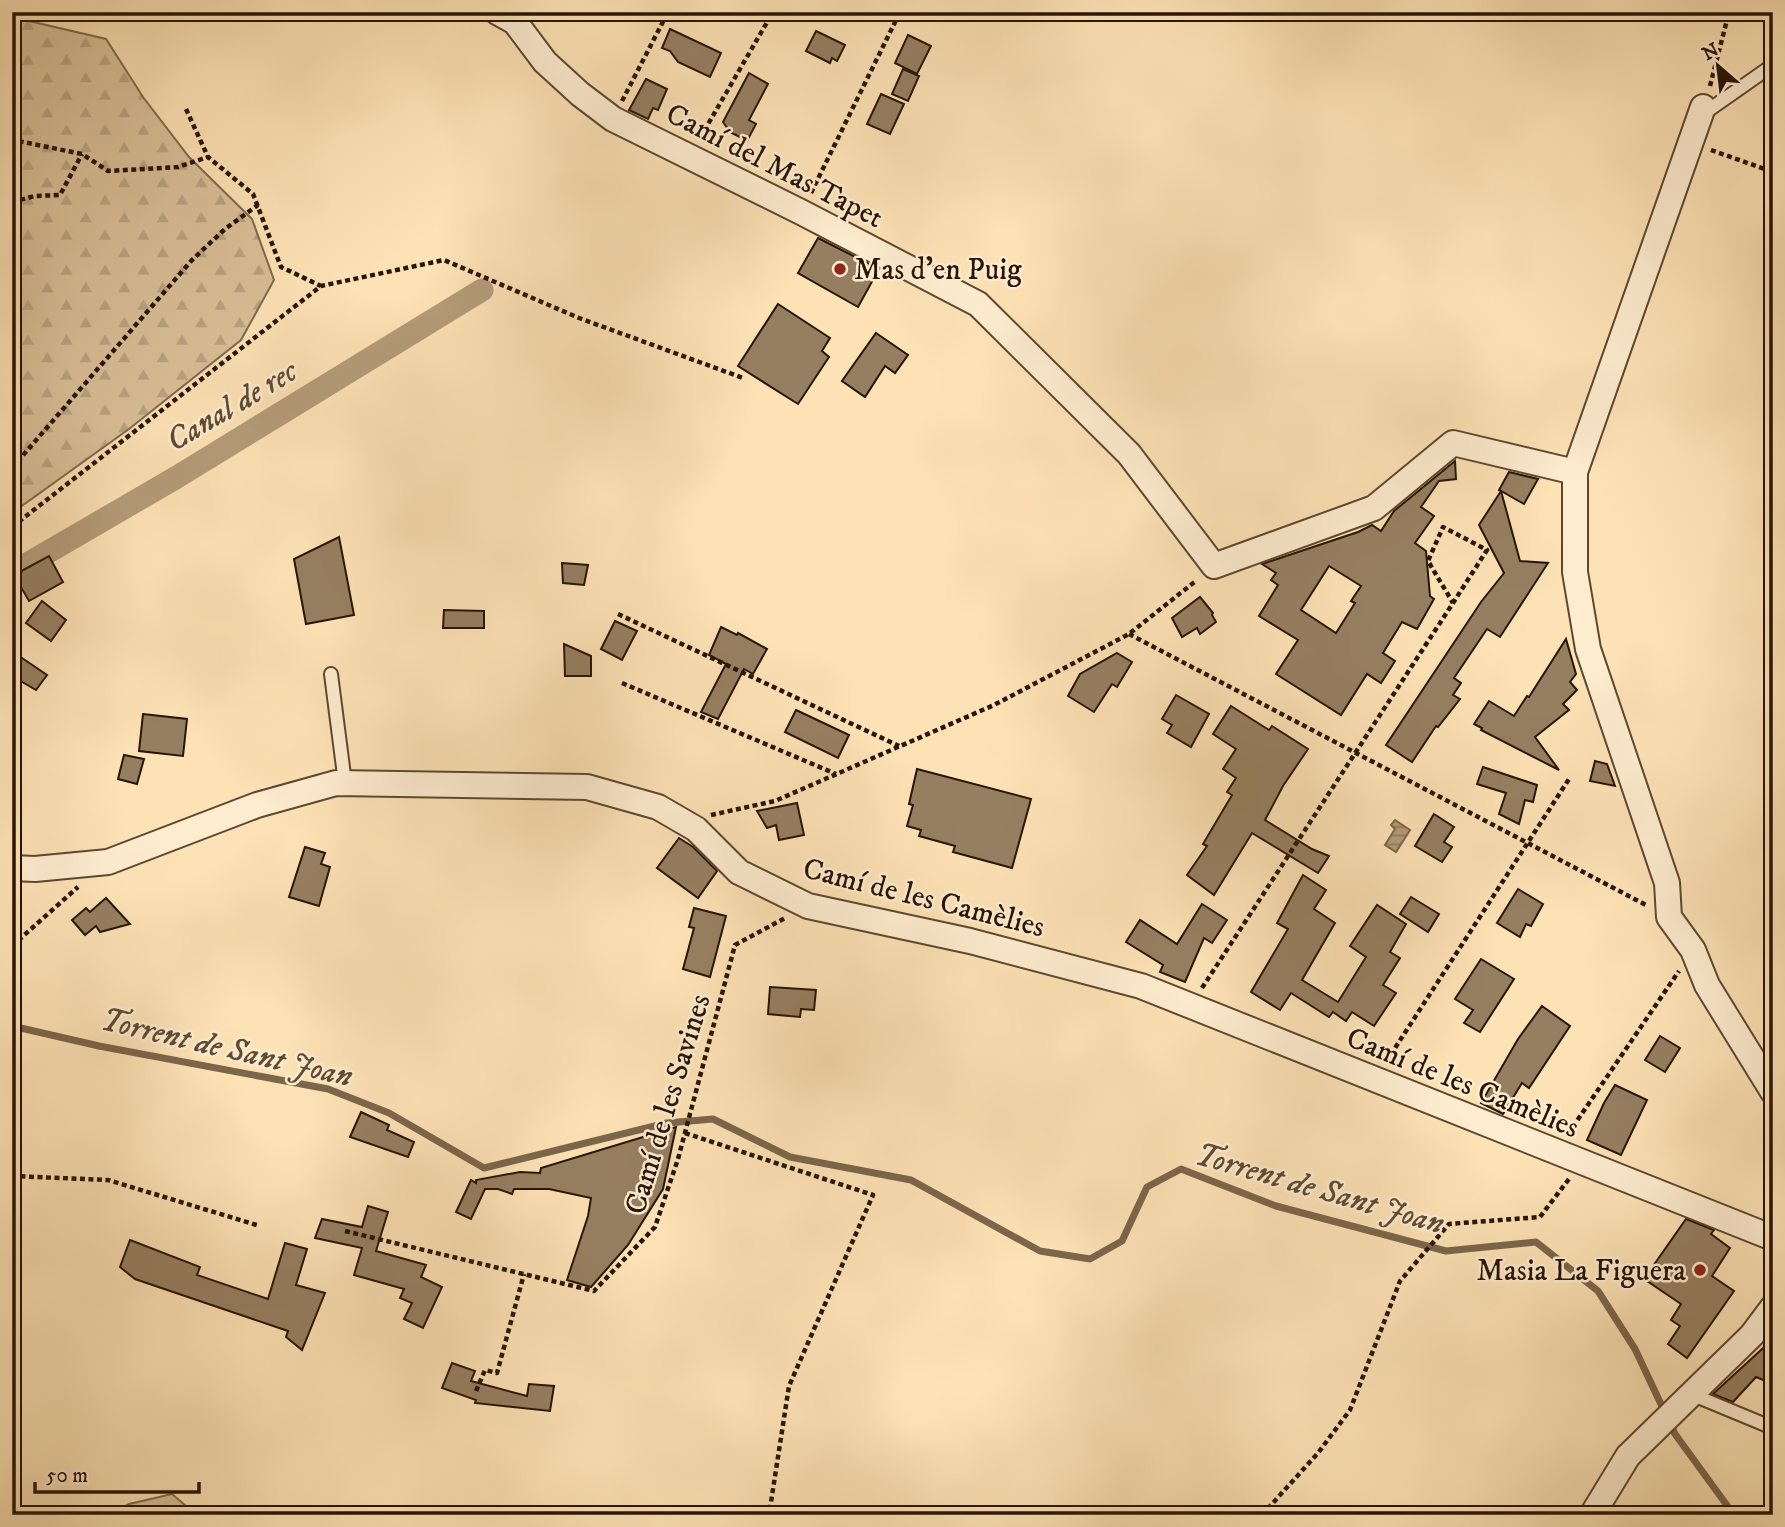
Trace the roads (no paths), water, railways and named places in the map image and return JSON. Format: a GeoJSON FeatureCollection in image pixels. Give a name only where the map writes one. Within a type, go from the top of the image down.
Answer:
{"type":"FeatureCollection","features":[{"type":"Feature","properties":{"kind":"street","name":"Camí del Mas Tapet"},"geometry":{"type":"LineString","coordinates":[[509,15],[545,62],[613,119],[978,304],[1129,454],[1214,566],[1374,508],[1453,443],[1575,472]]}},
{"type":"Feature","properties":{"kind":"street"},"geometry":{"type":"LineString","coordinates":[[1702,111],[1575,472],[1575,572],[1588,649],[1667,883],[1670,917],[1693,950],[1707,985],[1773,1092]]}},
{"type":"Feature","properties":{"kind":"street","name":"Camí de les Camèlies"},"geometry":{"type":"LineString","coordinates":[[12,868],[35,869],[108,862],[257,805],[336,782],[587,787],[658,807],[696,829],[739,872],[808,906],[970,942],[1128,982],[1773,1238]]}},
{"type":"Feature","properties":{"kind":"street"},"geometry":{"type":"LineString","coordinates":[[1592,1515],[1628,1456],[1752,1335],[1773,1307]]}},
{"type":"Feature","properties":{"kind":"lane"},"geometry":{"type":"LineString","coordinates":[[1702,111],[1773,65]]}},
{"type":"Feature","properties":{"kind":"lane"},"geometry":{"type":"LineString","coordinates":[[331,674],[345,783]]}},
{"type":"Feature","properties":{"kind":"lane"},"geometry":{"type":"LineString","coordinates":[[1691,1394],[1773,1428]]}},
{"type":"Feature","properties":{"kind":"waterway","name":"Canal de rec"},"geometry":{"type":"LineString","coordinates":[[12,573],[177,477],[482,290]]}},
{"type":"Feature","properties":{"kind":"waterway","name":"Torrent de Sant Joan"},"geometry":{"type":"LineString","coordinates":[[12,1026],[99,1046],[328,1089],[389,1113],[484,1168],[667,1123],[713,1119],[790,1157],[911,1180],[1040,1251],[1090,1259],[1122,1241],[1147,1187],[1181,1169],[1276,1206],[1446,1251],[1536,1242],[1598,1291],[1635,1349],[1675,1434],[1734,1515]]}},
{"type":"Feature","properties":{"kind":"place","name":"Mas d'en Puig"},"geometry":{"type":"Point","coordinates":[840,269]}},
{"type":"Feature","properties":{"kind":"place","name":"Masia La Figuera"},"geometry":{"type":"Point","coordinates":[1700,1270]}}]}
